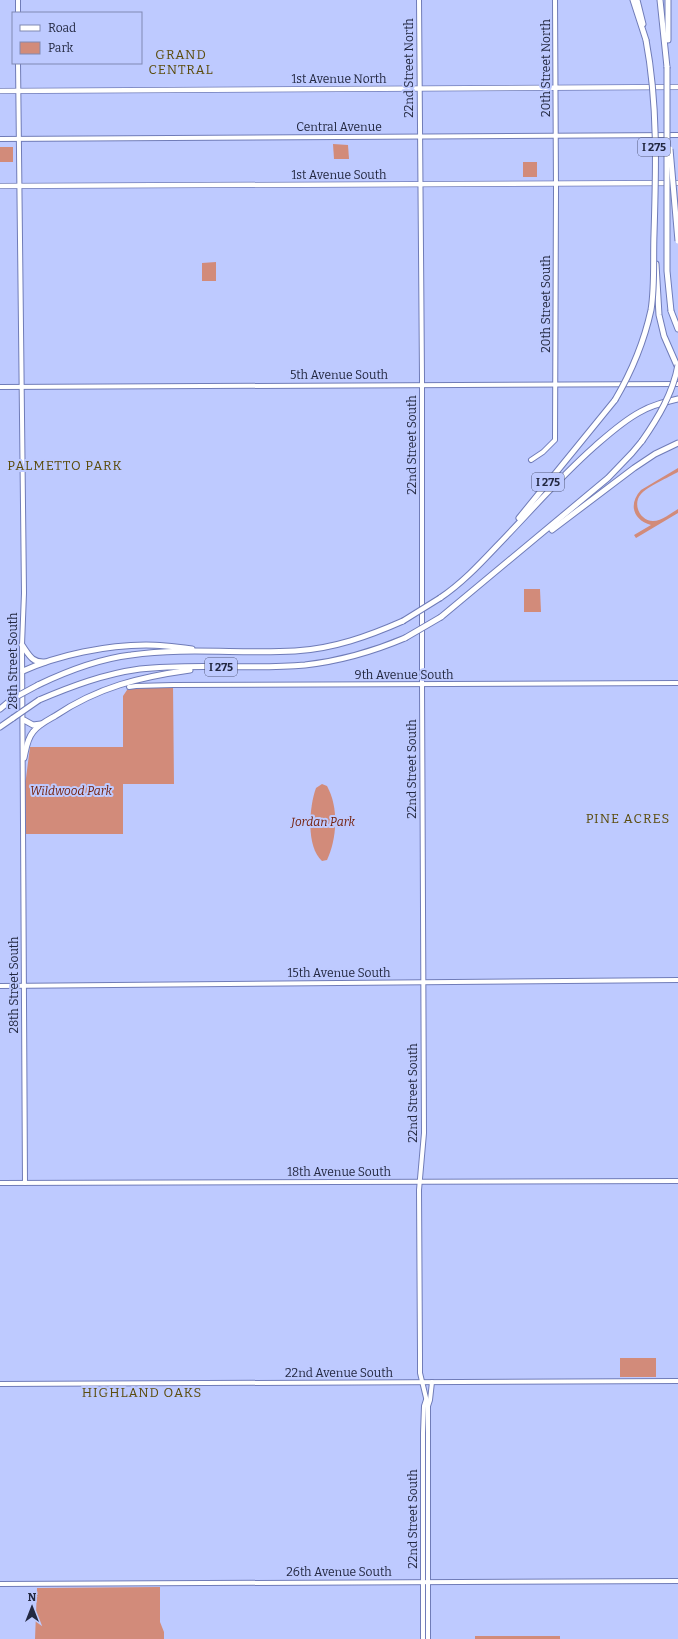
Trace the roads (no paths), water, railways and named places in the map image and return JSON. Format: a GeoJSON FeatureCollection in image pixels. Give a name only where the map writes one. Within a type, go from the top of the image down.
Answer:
{"type":"FeatureCollection","features":[{"type":"Feature","properties":{"kind":"highway"},"geometry":{"type":"LineString","coordinates":[[633,0],[646,40]]}},
{"type":"Feature","properties":{"kind":"highway","name":"I 275"},"geometry":{"type":"LineString","coordinates":[[0,709],[12,699],[71,670],[129,655],[152,652],[296,651],[350,642],[379,632],[403,621],[450,592],[480,564],[615,400],[637,358],[651,308],[655,205],[652,90],[646,40],[638,0]]}},
{"type":"Feature","properties":{"kind":"highway","name":"I 275"},"geometry":{"type":"LineString","coordinates":[[660,0],[667,68],[667,119],[678,241]]}},
{"type":"Feature","properties":{"kind":"highway"},"geometry":{"type":"LineString","coordinates":[[667,68],[668,0]]}},
{"type":"Feature","properties":{"kind":"highway"},"geometry":{"type":"LineString","coordinates":[[667,119],[667,271],[672,312],[678,329]]}},
{"type":"Feature","properties":{"kind":"highway"},"geometry":{"type":"LineString","coordinates":[[655,205],[657,294],[659,315],[664,336],[678,366]]}},
{"type":"Feature","properties":{"kind":"highway","name":"I 275"},"geometry":{"type":"LineString","coordinates":[[0,727],[39,700],[70,686],[112,674],[142,669],[304,665],[340,660],[367,653],[405,638],[441,617],[544,533],[608,478],[642,441],[659,415],[670,391],[678,366]]}},
{"type":"Feature","properties":{"kind":"highway"},"geometry":{"type":"LineString","coordinates":[[480,564],[564,475],[608,434],[628,419],[642,411],[658,404],[678,400]]}},
{"type":"Feature","properties":{"kind":"highway"},"geometry":{"type":"LineString","coordinates":[[490,576],[634,468],[655,454],[678,443]]}},
{"type":"Feature","properties":{"kind":"highway"},"geometry":{"type":"LineString","coordinates":[[23,671],[48,662],[88,651],[120,646],[148,645],[223,651]]}},
{"type":"Feature","properties":{"kind":"highway"},"geometry":{"type":"LineString","coordinates":[[22,646],[30,658],[35,661],[48,662]]}},
{"type":"Feature","properties":{"kind":"highway"},"geometry":{"type":"LineString","coordinates":[[24,758],[32,732],[44,723],[91,695],[116,685],[149,677],[211,667]]}},
{"type":"Feature","properties":{"kind":"highway"},"geometry":{"type":"LineString","coordinates":[[24,720],[34,725],[44,723]]}},
{"type":"Feature","properties":{"kind":"main road","name":"1st Avenue North"},"geometry":{"type":"LineString","coordinates":[[0,91],[678,87]]}},
{"type":"Feature","properties":{"kind":"main road","name":"1st Avenue South"},"geometry":{"type":"LineString","coordinates":[[0,186],[678,183]]}},
{"type":"Feature","properties":{"kind":"street"},"geometry":{"type":"LineString","coordinates":[[18,0],[18,12]]}},
{"type":"Feature","properties":{"kind":"street","name":"22nd Street North"},"geometry":{"type":"LineString","coordinates":[[419,0],[419,137]]}},
{"type":"Feature","properties":{"kind":"street","name":"20th Street North"},"geometry":{"type":"LineString","coordinates":[[555,0],[556,136]]}},
{"type":"Feature","properties":{"kind":"street","name":"28th Street South"},"geometry":{"type":"LineString","coordinates":[[18,64],[18,186],[24,593],[22,646],[24,720],[23,986],[25,1182]]}},
{"type":"Feature","properties":{"kind":"street","name":"Central Avenue"},"geometry":{"type":"LineString","coordinates":[[0,139],[678,135]]}},
{"type":"Feature","properties":{"kind":"street","name":"20th Street South"},"geometry":{"type":"LineString","coordinates":[[531,460],[548,448],[555,440],[556,136]]}},
{"type":"Feature","properties":{"kind":"street","name":"22nd Street South"},"geometry":{"type":"LineString","coordinates":[[419,137],[421,184],[424,1133],[420,1182],[420,1372],[428,1406],[428,1639]]}},
{"type":"Feature","properties":{"kind":"street","name":"5th Avenue South"},"geometry":{"type":"LineString","coordinates":[[0,387],[678,384]]}},
{"type":"Feature","properties":{"kind":"street","name":"9th Avenue South"},"geometry":{"type":"LineString","coordinates":[[130,687],[179,685],[678,683]]}},
{"type":"Feature","properties":{"kind":"street","name":"15th Avenue South"},"geometry":{"type":"LineString","coordinates":[[0,986],[678,980]]}},
{"type":"Feature","properties":{"kind":"street","name":"18th Avenue South"},"geometry":{"type":"LineString","coordinates":[[0,1183],[678,1181]]}},
{"type":"Feature","properties":{"kind":"street","name":"22nd Avenue South"},"geometry":{"type":"LineString","coordinates":[[0,1384],[678,1381]]}},
{"type":"Feature","properties":{"kind":"street"},"geometry":{"type":"LineString","coordinates":[[428,1406],[432,1382]]}},
{"type":"Feature","properties":{"kind":"street","name":"22nd Street South"},"geometry":{"type":"LineString","coordinates":[[423,1639],[424,1413],[426,1400]]}},
{"type":"Feature","properties":{"kind":"street","name":"26th Avenue South"},"geometry":{"type":"LineString","coordinates":[[0,1584],[678,1581]]}},
{"type":"Feature","properties":{"kind":"district","name":"GRAND CENTRAL"},"geometry":{"type":"Point","coordinates":[181,62]}},
{"type":"Feature","properties":{"kind":"district","name":"PALMETTO PARK"},"geometry":{"type":"Point","coordinates":[65,465]}},
{"type":"Feature","properties":{"kind":"district","name":"PINE ACRES"},"geometry":{"type":"Point","coordinates":[628,818]}},
{"type":"Feature","properties":{"kind":"district","name":"HIGHLAND OAKS"},"geometry":{"type":"Point","coordinates":[142,1392]}},
{"type":"Feature","properties":{"kind":"park label","name":"Wildwood Park"},"geometry":{"type":"Point","coordinates":[71,791]}},
{"type":"Feature","properties":{"kind":"park label","name":"Jordan Park"},"geometry":{"type":"Point","coordinates":[323,822]}}]}
